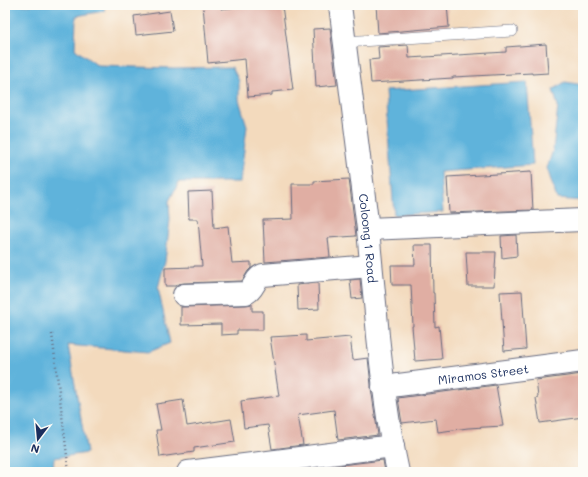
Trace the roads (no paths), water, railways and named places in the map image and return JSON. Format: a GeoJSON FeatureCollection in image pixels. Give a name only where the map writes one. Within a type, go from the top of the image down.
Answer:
{"type":"FeatureCollection","features":[{"type":"Feature","properties":{"kind":"street","name":"Coloong 1 Road"},"geometry":{"type":"LineString","coordinates":[[340,5],[368,229],[384,387],[392,446],[398,472]]}},
{"type":"Feature","properties":{"kind":"street"},"geometry":{"type":"LineString","coordinates":[[368,229],[583,220]]}},
{"type":"Feature","properties":{"kind":"street"},"geometry":{"type":"LineString","coordinates":[[184,295],[246,293],[251,291],[259,277],[263,275],[371,266]]}},
{"type":"Feature","properties":{"kind":"street","name":"Miramos Street"},"geometry":{"type":"LineString","coordinates":[[384,387],[583,361]]}},
{"type":"Feature","properties":{"kind":"street"},"geometry":{"type":"LineString","coordinates":[[188,472],[392,446]]}},
{"type":"Feature","properties":{"kind":"lane"},"geometry":{"type":"LineString","coordinates":[[345,42],[512,31]]}},
{"type":"Feature","properties":{"kind":"water"},"geometry":{"type":"Polygon","coordinates":[[[5,5],[105,5],[104,11],[76,16],[75,49],[98,66],[174,68],[232,67],[239,81],[239,100],[247,126],[240,182],[179,182],[169,201],[170,220],[165,261],[158,288],[170,343],[148,352],[68,345],[87,453],[54,458],[53,472],[5,472],[5,5]]]}},
{"type":"Feature","properties":{"kind":"water"},"geometry":{"type":"Polygon","coordinates":[[[527,82],[533,165],[440,172],[443,212],[394,215],[385,91],[527,82]]]}},
{"type":"Feature","properties":{"kind":"water"},"geometry":{"type":"Polygon","coordinates":[[[565,82],[583,85],[583,201],[557,199],[547,168],[553,150],[558,106],[553,90],[565,82]]]}}]}
